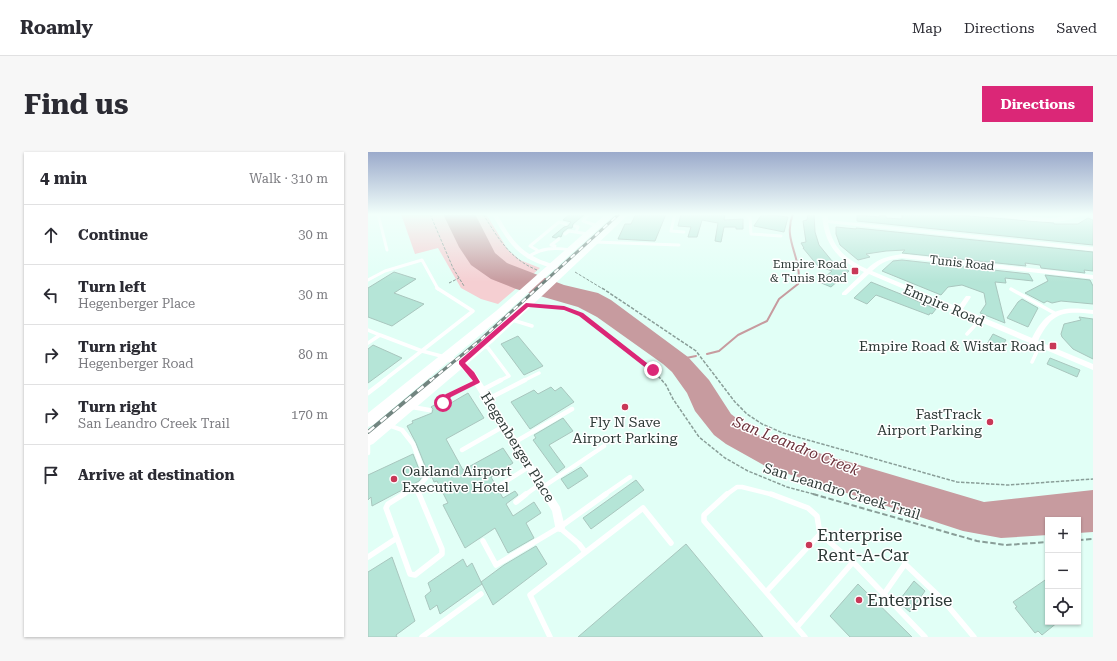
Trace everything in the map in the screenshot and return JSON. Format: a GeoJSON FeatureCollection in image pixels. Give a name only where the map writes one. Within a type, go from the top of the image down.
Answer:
{"type":"FeatureCollection","features":[{"type":"Feature","properties":{"kind":"main road"},"geometry":{"type":"LineString","coordinates":[[368,422],[447,358],[585,237]]}},
{"type":"Feature","properties":{"kind":"main road"},"geometry":{"type":"LineString","coordinates":[[368,442],[511,319],[601,237]]}},
{"type":"Feature","properties":{"kind":"street"},"geometry":{"type":"LineString","coordinates":[[509,237],[514,245],[528,257],[565,269]]}},
{"type":"Feature","properties":{"kind":"street","name":"Empire Road"},"geometry":{"type":"LineString","coordinates":[[828,237],[834,249],[841,257],[867,272],[1093,367]]}},
{"type":"Feature","properties":{"kind":"street"},"geometry":{"type":"LineString","coordinates":[[986,237],[1093,249]]}},
{"type":"Feature","properties":{"kind":"street","name":"Tunis Road"},"geometry":{"type":"LineString","coordinates":[[844,294],[878,262],[884,259],[902,256],[1093,277]]}},
{"type":"Feature","properties":{"kind":"street"},"geometry":{"type":"LineString","coordinates":[[958,311],[968,297]]}},
{"type":"Feature","properties":{"kind":"street"},"geometry":{"type":"LineString","coordinates":[[1037,343],[1044,322],[1056,314],[1069,311],[1093,312]]}},
{"type":"Feature","properties":{"kind":"street","name":"Hegenberger Place"},"geometry":{"type":"LineString","coordinates":[[447,358],[461,363],[472,374],[557,510],[560,527]]}},
{"type":"Feature","properties":{"kind":"lane"},"geometry":{"type":"LineString","coordinates":[[384,237],[387,250]]}},
{"type":"Feature","properties":{"kind":"lane"},"geometry":{"type":"LineString","coordinates":[[537,250],[530,246],[542,237]]}},
{"type":"Feature","properties":{"kind":"lane"},"geometry":{"type":"LineString","coordinates":[[559,239],[551,245],[570,250]]}},
{"type":"Feature","properties":{"kind":"lane"},"geometry":{"type":"LineString","coordinates":[[595,242],[679,245]]}},
{"type":"Feature","properties":{"kind":"lane"},"geometry":{"type":"LineString","coordinates":[[528,257],[537,250],[557,247]]}},
{"type":"Feature","properties":{"kind":"lane"},"geometry":{"type":"LineString","coordinates":[[368,280],[384,271],[422,260],[437,288],[473,311],[368,393]]}},
{"type":"Feature","properties":{"kind":"lane"},"geometry":{"type":"LineString","coordinates":[[1011,289],[1056,314]]}},
{"type":"Feature","properties":{"kind":"lane"},"geometry":{"type":"LineString","coordinates":[[510,304],[503,314],[506,318],[532,326]]}},
{"type":"Feature","properties":{"kind":"lane"},"geometry":{"type":"LineString","coordinates":[[967,334],[980,320]]}},
{"type":"Feature","properties":{"kind":"lane"},"geometry":{"type":"LineString","coordinates":[[368,330],[422,351],[447,358]]}},
{"type":"Feature","properties":{"kind":"lane"},"geometry":{"type":"LineString","coordinates":[[368,343],[380,335]]}},
{"type":"Feature","properties":{"kind":"lane"},"geometry":{"type":"LineString","coordinates":[[1032,362],[1037,343]]}},
{"type":"Feature","properties":{"kind":"lane"},"geometry":{"type":"LineString","coordinates":[[481,345],[488,348],[509,376],[482,390]]}},
{"type":"Feature","properties":{"kind":"lane"},"geometry":{"type":"LineString","coordinates":[[488,399],[539,373]]}},
{"type":"Feature","properties":{"kind":"lane"},"geometry":{"type":"LineString","coordinates":[[443,403],[449,396],[477,382]]}},
{"type":"Feature","properties":{"kind":"lane"},"geometry":{"type":"LineString","coordinates":[[410,406],[416,409],[429,410]]}},
{"type":"Feature","properties":{"kind":"lane"},"geometry":{"type":"LineString","coordinates":[[515,442],[572,409]]}},
{"type":"Feature","properties":{"kind":"lane"},"geometry":{"type":"LineString","coordinates":[[387,425],[402,430],[413,444],[426,478],[425,481],[416,488],[388,504],[386,508],[410,574],[415,575],[442,554],[442,549],[416,488]]}},
{"type":"Feature","properties":{"kind":"lane"},"geometry":{"type":"LineString","coordinates":[[462,450],[505,426]]}},
{"type":"Feature","properties":{"kind":"lane"},"geometry":{"type":"LineString","coordinates":[[368,442],[368,453]]}},
{"type":"Feature","properties":{"kind":"lane"},"geometry":{"type":"LineString","coordinates":[[516,502],[604,446]]}},
{"type":"Feature","properties":{"kind":"lane"},"geometry":{"type":"LineString","coordinates":[[502,484],[530,466]]}},
{"type":"Feature","properties":{"kind":"lane"},"geometry":{"type":"LineString","coordinates":[[483,541],[496,565],[560,527],[630,477]]}},
{"type":"Feature","properties":{"kind":"lane"},"geometry":{"type":"LineString","coordinates":[[805,637],[704,521],[704,515],[738,487],[748,487],[808,508],[813,512],[817,516],[820,534],[853,562],[925,637]]}},
{"type":"Feature","properties":{"kind":"lane"},"geometry":{"type":"LineString","coordinates":[[550,637],[530,595],[585,552],[643,508],[671,543]]}},
{"type":"Feature","properties":{"kind":"lane"},"geometry":{"type":"LineString","coordinates":[[560,527],[579,544],[585,552]]}},
{"type":"Feature","properties":{"kind":"lane"},"geometry":{"type":"LineString","coordinates":[[766,592],[820,534]]}},
{"type":"Feature","properties":{"kind":"lane"},"geometry":{"type":"LineString","coordinates":[[368,557],[397,538]]}},
{"type":"Feature","properties":{"kind":"lane"},"geometry":{"type":"LineString","coordinates":[[797,627],[853,562]]}},
{"type":"Feature","properties":{"kind":"lane"},"geometry":{"type":"LineString","coordinates":[[884,594],[905,564],[942,599],[974,637]]}},
{"type":"Feature","properties":{"kind":"lane"},"geometry":{"type":"LineString","coordinates":[[422,637],[481,594]]}},
{"type":"Feature","properties":{"kind":"path"},"geometry":{"type":"LineString","coordinates":[[440,237],[453,268],[464,286]]}},
{"type":"Feature","properties":{"kind":"path"},"geometry":{"type":"LineString","coordinates":[[565,269],[578,272],[696,351],[735,402],[747,414],[762,424],[783,432],[957,482],[1000,486],[1093,479]]}},
{"type":"Feature","properties":{"kind":"path"},"geometry":{"type":"LineString","coordinates":[[449,283],[459,278]]}},
{"type":"Feature","properties":{"kind":"path","name":"San Leandro Creek Trail"},"geometry":{"type":"LineString","coordinates":[[529,302],[564,308],[581,315],[653,370],[666,385],[699,437],[725,458],[748,471],[787,487],[976,541],[1006,545],[1045,542]]}},
{"type":"Feature","properties":{"kind":"path"},"geometry":{"type":"LineString","coordinates":[[1081,540],[1093,539]]}},
{"type":"Feature","properties":{"kind":"shaded area"},"geometry":{"type":"Polygon","coordinates":[[[409,237],[500,237],[508,250],[520,260],[540,268],[498,304],[481,299],[461,288],[438,248],[415,254],[409,237]]]}},
{"type":"Feature","properties":{"kind":"shaded area"},"geometry":{"type":"Polygon","coordinates":[[[454,237],[487,237],[495,253],[507,263],[564,285],[598,293],[611,300],[688,357],[709,380],[731,414],[758,435],[984,502],[1093,490],[1093,532],[1081,533],[1081,517],[1045,517],[1045,535],[1001,538],[963,531],[767,467],[726,444],[714,435],[695,411],[687,393],[672,372],[597,317],[578,307],[516,289],[491,279],[471,265],[454,237]]]}},
{"type":"Feature","properties":{"kind":"building"},"geometry":{"type":"Polygon","coordinates":[[[619,237],[657,237],[655,241],[618,239],[619,237]]]}},
{"type":"Feature","properties":{"kind":"building"},"geometry":{"type":"Polygon","coordinates":[[[716,237],[722,237],[721,242],[715,241],[716,237]]]}},
{"type":"Feature","properties":{"kind":"building"},"geometry":{"type":"Polygon","coordinates":[[[805,237],[816,237],[819,245],[832,261],[849,271],[831,287],[819,282],[832,271],[818,266],[803,248],[801,243],[806,242],[805,237]]]}},
{"type":"Feature","properties":{"kind":"building"},"geometry":{"type":"Polygon","coordinates":[[[837,237],[941,237],[1093,252],[1093,271],[1084,270],[1085,273],[1041,268],[1040,265],[1025,263],[1026,266],[902,253],[905,250],[866,254],[870,257],[858,260],[840,245],[837,237]]]}},
{"type":"Feature","properties":{"kind":"building"},"geometry":{"type":"Polygon","coordinates":[[[1011,237],[1093,237],[1093,245],[1011,237]]]}},
{"type":"Feature","properties":{"kind":"building"},"geometry":{"type":"Polygon","coordinates":[[[902,260],[1029,274],[1033,281],[1005,278],[1006,283],[995,282],[1005,323],[980,313],[986,304],[984,293],[962,285],[948,287],[941,295],[882,271],[893,261],[902,260]]]}},
{"type":"Feature","properties":{"kind":"building"},"geometry":{"type":"Polygon","coordinates":[[[394,272],[416,279],[394,293],[424,304],[392,326],[368,317],[368,288],[394,272]]]}},
{"type":"Feature","properties":{"kind":"building"},"geometry":{"type":"Polygon","coordinates":[[[1045,275],[1090,280],[1093,286],[1093,304],[1061,301],[1052,303],[1047,301],[1044,303],[1025,293],[1048,281],[1045,275]]]}},
{"type":"Feature","properties":{"kind":"building"},"geometry":{"type":"Polygon","coordinates":[[[871,282],[936,309],[929,315],[876,295],[867,304],[854,298],[871,282]]]}},
{"type":"Feature","properties":{"kind":"building"},"geometry":{"type":"Polygon","coordinates":[[[1022,299],[1038,308],[1028,327],[1007,318],[1018,302],[1022,299]]]}},
{"type":"Feature","properties":{"kind":"building"},"geometry":{"type":"Polygon","coordinates":[[[1079,317],[1093,319],[1093,359],[1073,349],[1061,334],[1064,324],[1081,320],[1079,317]]]}},
{"type":"Feature","properties":{"kind":"building"},"geometry":{"type":"Polygon","coordinates":[[[993,334],[1006,340],[1000,349],[987,344],[993,334]]]}},
{"type":"Feature","properties":{"kind":"building"},"geometry":{"type":"Polygon","coordinates":[[[518,336],[543,366],[524,375],[501,344],[518,336]]]}},
{"type":"Feature","properties":{"kind":"building"},"geometry":{"type":"Polygon","coordinates":[[[373,345],[402,358],[368,383],[368,349],[373,345]]]}},
{"type":"Feature","properties":{"kind":"building"},"geometry":{"type":"Polygon","coordinates":[[[1050,358],[1080,370],[1077,377],[1047,364],[1050,358]]]}},
{"type":"Feature","properties":{"kind":"building"},"geometry":{"type":"Polygon","coordinates":[[[551,387],[555,391],[561,387],[574,402],[530,429],[511,402],[534,390],[538,394],[551,387]]]}},
{"type":"Feature","properties":{"kind":"building"},"geometry":{"type":"Polygon","coordinates":[[[468,393],[484,418],[446,439],[463,470],[503,448],[513,463],[491,477],[503,498],[515,491],[518,495],[506,504],[513,516],[534,502],[541,513],[526,523],[534,538],[508,553],[495,528],[465,548],[443,505],[448,503],[437,481],[434,482],[432,477],[430,478],[416,443],[407,426],[413,423],[412,421],[432,413],[433,409],[431,407],[439,402],[440,406],[444,407],[468,393]]]}},
{"type":"Feature","properties":{"kind":"building"},"geometry":{"type":"Polygon","coordinates":[[[563,418],[573,431],[549,445],[565,467],[557,473],[533,440],[536,438],[534,435],[563,418]]]}},
{"type":"Feature","properties":{"kind":"building","name":"Oakland Airport Executive Hotel"},"geometry":{"type":"Polygon","coordinates":[[[413,454],[422,477],[419,481],[372,506],[371,497],[368,500],[368,475],[413,454]]]}},
{"type":"Feature","properties":{"kind":"building"},"geometry":{"type":"Polygon","coordinates":[[[581,467],[588,476],[568,489],[561,479],[581,467]]]}},
{"type":"Feature","properties":{"kind":"building"},"geometry":{"type":"Polygon","coordinates":[[[636,480],[644,490],[591,529],[583,518],[636,480]]]}},
{"type":"Feature","properties":{"kind":"building"},"geometry":{"type":"Polygon","coordinates":[[[686,544],[763,637],[578,637],[686,544]]]}},
{"type":"Feature","properties":{"kind":"building"},"geometry":{"type":"Polygon","coordinates":[[[536,546],[547,564],[493,605],[481,582],[504,565],[536,546]]]}},
{"type":"Feature","properties":{"kind":"building"},"geometry":{"type":"Polygon","coordinates":[[[392,557],[415,621],[396,635],[397,637],[368,637],[368,572],[392,557]]]}},
{"type":"Feature","properties":{"kind":"building"},"geometry":{"type":"Polygon","coordinates":[[[463,559],[467,567],[472,563],[482,584],[440,614],[437,605],[430,610],[425,596],[431,591],[428,583],[463,559]]]}},
{"type":"Feature","properties":{"kind":"building"},"geometry":{"type":"Polygon","coordinates":[[[1045,580],[1045,625],[1054,625],[1042,635],[1038,631],[1035,633],[1015,608],[1017,607],[1013,602],[1045,580]]]}},
{"type":"Feature","properties":{"kind":"building"},"geometry":{"type":"Polygon","coordinates":[[[914,581],[925,591],[910,612],[898,602],[914,581]]]}},
{"type":"Feature","properties":{"kind":"building","name":"Enterprise"},"geometry":{"type":"Polygon","coordinates":[[[858,584],[912,637],[850,637],[830,616],[858,584]]]}},
{"type":"Feature","properties":{"kind":"waterway"},"geometry":{"type":"LineString","coordinates":[[707,354],[719,351],[738,335],[767,321],[779,299],[798,284],[798,266],[791,237]]}},
{"type":"Feature","properties":{"kind":"waterway"},"geometry":{"type":"LineString","coordinates":[[686,358],[696,356]]}},
{"type":"Feature","properties":{"kind":"railway"},"geometry":{"type":"LineString","coordinates":[[430,381],[479,341],[594,237]]}},
{"type":"Feature","properties":{"kind":"railway"},"geometry":{"type":"LineString","coordinates":[[368,432],[431,380]]}},
{"type":"Feature","properties":{"kind":"place","name":"Empire Road & Tunis Road"},"geometry":{"type":"Point","coordinates":[855,271]}},
{"type":"Feature","properties":{"kind":"place","name":"Empire Road & Wistar Road"},"geometry":{"type":"Point","coordinates":[1053,346]}},
{"type":"Feature","properties":{"kind":"place","name":"Fly N Save Airport Parking"},"geometry":{"type":"Point","coordinates":[625,407]}},
{"type":"Feature","properties":{"kind":"place","name":"FastTrack Airport Parking"},"geometry":{"type":"Point","coordinates":[990,422]}},
{"type":"Feature","properties":{"kind":"place","name":"Oakland Airport Executive Hotel"},"geometry":{"type":"Point","coordinates":[394,479]}},
{"type":"Feature","properties":{"kind":"place","name":"Enterprise Rent-A-Car"},"geometry":{"type":"Point","coordinates":[809,545]}},
{"type":"Feature","properties":{"kind":"place","name":"Enterprise"},"geometry":{"type":"Point","coordinates":[859,600]}},
{"type":"Feature","properties":{"kind":"route"},"geometry":{"type":"LineString","coordinates":[[443,403],[449,396],[477,382],[467,368],[461,363],[526,305],[564,308],[581,315],[653,370]]}},
{"type":"Feature","properties":{"kind":"water label","name":"San Leandro Creek"},"geometry":{"type":"Point","coordinates":[796,446]}}]}
